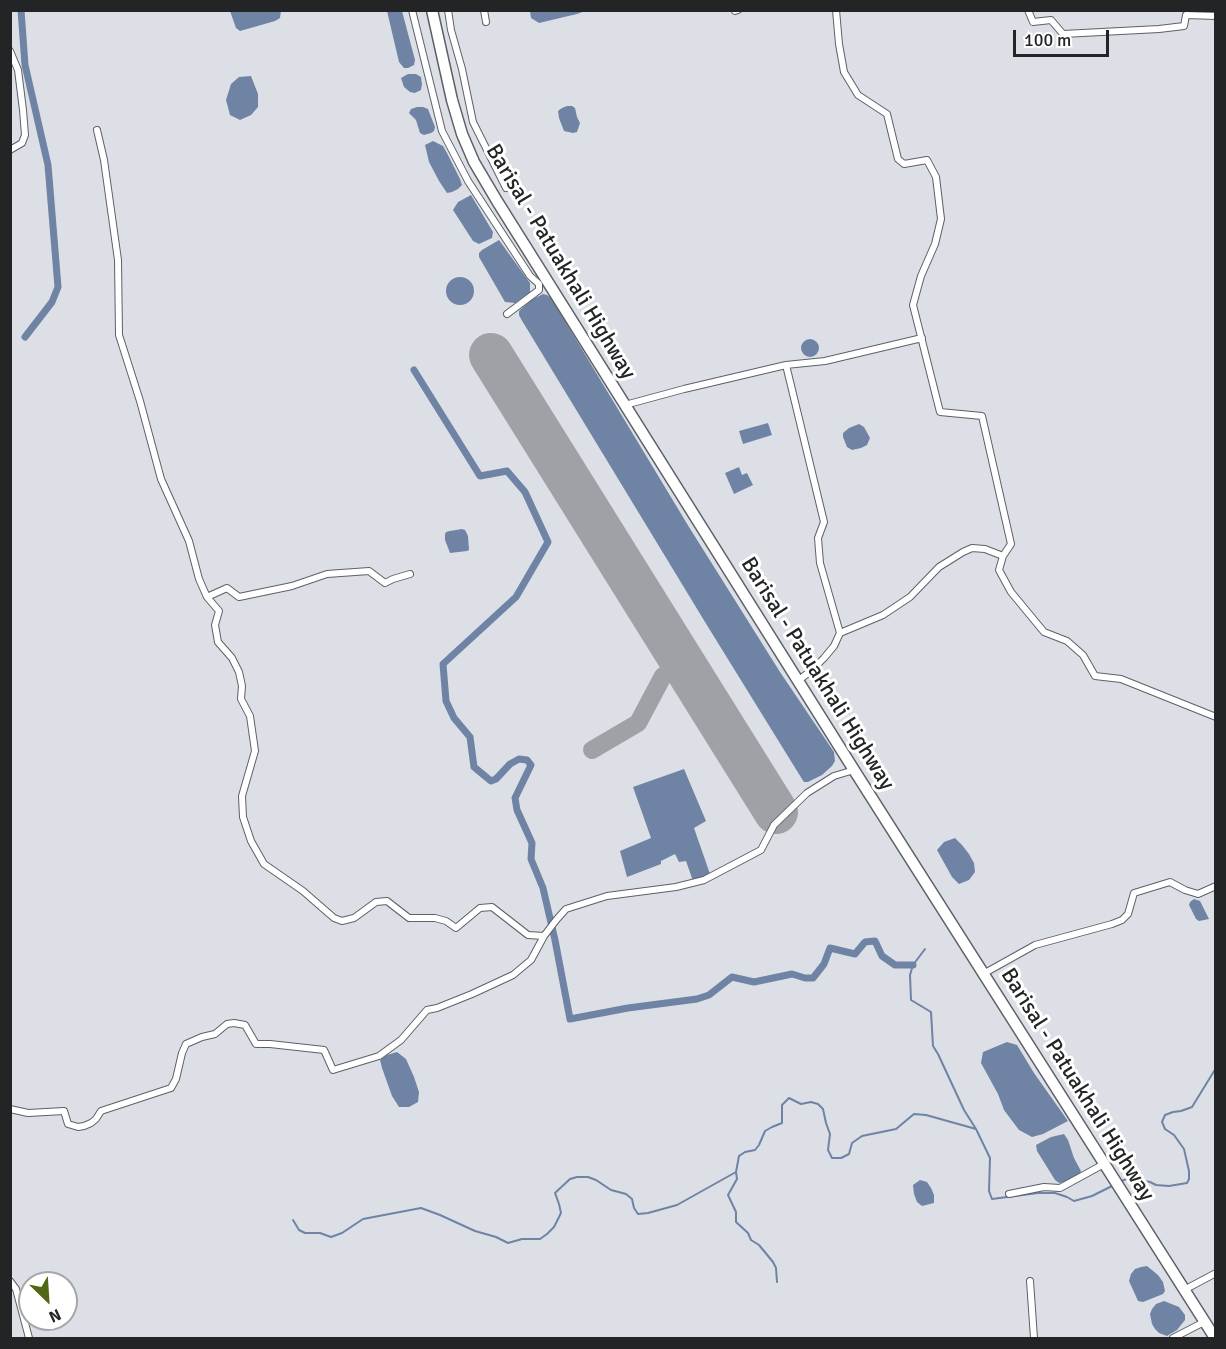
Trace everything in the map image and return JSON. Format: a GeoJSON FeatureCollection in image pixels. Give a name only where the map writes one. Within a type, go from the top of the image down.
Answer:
{"type":"FeatureCollection","features":[{"type":"Feature","properties":{"kind":"highway","name":"Barisal - Patuakhali Highway"},"geometry":{"type":"LineString","coordinates":[[432,10],[457,119],[474,162],[519,238],[854,770],[1215,1338]]}},
{"type":"Feature","properties":{"kind":"street"},"geometry":{"type":"LineString","coordinates":[[412,10],[442,131],[468,181],[530,276],[539,284],[539,290],[507,314]]}},
{"type":"Feature","properties":{"kind":"street"},"geometry":{"type":"LineString","coordinates":[[448,10],[473,122],[506,188]]}},
{"type":"Feature","properties":{"kind":"street"},"geometry":{"type":"LineString","coordinates":[[483,10],[486,22]]}},
{"type":"Feature","properties":{"kind":"street"},"geometry":{"type":"LineString","coordinates":[[836,10],[844,72],[858,95],[887,114],[898,159],[903,164],[927,160],[936,177],[941,219],[935,244],[921,276],[913,305],[940,412],[982,416],[1011,544],[1003,556],[999,570],[1011,592],[1044,632],[1067,641],[1083,655],[1095,676],[1121,679],[1215,717]]}},
{"type":"Feature","properties":{"kind":"street"},"geometry":{"type":"LineString","coordinates":[[1028,10],[1033,22],[1051,20],[1063,34],[1159,29],[1184,26],[1186,15],[1215,16]]}},
{"type":"Feature","properties":{"kind":"street"},"geometry":{"type":"LineString","coordinates":[[10,51],[18,70],[25,135],[22,143],[10,150]]}},
{"type":"Feature","properties":{"kind":"street"},"geometry":{"type":"LineString","coordinates":[[97,130],[104,159],[118,260],[118,335],[140,401],[161,479],[189,541],[199,579],[207,597],[219,611],[215,625],[218,642],[232,658],[239,672],[242,686],[241,699],[250,716],[255,751],[242,796],[243,818],[251,841],[264,864],[303,891],[334,918],[342,921],[354,918],[376,902],[387,901],[409,918],[435,918],[446,921],[456,928],[480,908],[492,907],[528,935],[544,936]]}},
{"type":"Feature","properties":{"kind":"street"},"geometry":{"type":"LineString","coordinates":[[625,405],[786,365],[825,361],[922,338]]}},
{"type":"Feature","properties":{"kind":"street"},"geometry":{"type":"LineString","coordinates":[[786,365],[824,522],[818,538],[820,563],[840,633],[834,646],[824,658],[799,680]]}},
{"type":"Feature","properties":{"kind":"street"},"geometry":{"type":"LineString","coordinates":[[840,633],[883,615],[910,597],[939,567],[963,552],[972,548],[985,549],[1003,556]]}},
{"type":"Feature","properties":{"kind":"street"},"geometry":{"type":"LineString","coordinates":[[207,597],[226,588],[239,597],[292,586],[327,574],[369,571],[385,583],[410,574]]}},
{"type":"Feature","properties":{"kind":"street"},"geometry":{"type":"LineString","coordinates":[[10,1109],[28,1113],[64,1111],[68,1124],[84,1126],[96,1119],[101,1111],[171,1088],[176,1079],[186,1044],[215,1034],[227,1024],[244,1025],[256,1044],[324,1050],[333,1070],[379,1056],[401,1040],[427,1010],[472,994],[513,975],[531,960],[544,936],[566,909],[607,896],[676,887],[714,876],[760,850],[774,825],[807,793],[834,776],[854,770]]}},
{"type":"Feature","properties":{"kind":"street"},"geometry":{"type":"LineString","coordinates":[[983,974],[1035,945],[1122,920],[1128,914],[1134,893],[1170,882],[1198,894],[1215,886]]}},
{"type":"Feature","properties":{"kind":"street"},"geometry":{"type":"LineString","coordinates":[[1009,1194],[1044,1187],[1060,1188],[1107,1169]]}},
{"type":"Feature","properties":{"kind":"street"},"geometry":{"type":"LineString","coordinates":[[1184,1290],[1215,1273]]}},
{"type":"Feature","properties":{"kind":"street"},"geometry":{"type":"LineString","coordinates":[[10,1281],[16,1289],[29,1338]]}},
{"type":"Feature","properties":{"kind":"street"},"geometry":{"type":"LineString","coordinates":[[1030,1281],[1034,1338]]}},
{"type":"Feature","properties":{"kind":"street"},"geometry":{"type":"LineString","coordinates":[[1173,1338],[1204,1322]]}},
{"type":"Feature","properties":{"kind":"water"},"geometry":{"type":"Polygon","coordinates":[[[281,10],[280,18],[275,21],[240,31],[236,28],[230,11],[281,10]]]}},
{"type":"Feature","properties":{"kind":"water"},"geometry":{"type":"Polygon","coordinates":[[[530,10],[585,11],[539,23],[531,18],[530,10]]]}},
{"type":"Feature","properties":{"kind":"water"},"geometry":{"type":"Polygon","coordinates":[[[387,11],[402,11],[415,60],[414,65],[408,68],[404,68],[399,62],[387,11]]]}},
{"type":"Feature","properties":{"kind":"water"},"geometry":{"type":"Polygon","coordinates":[[[408,74],[421,77],[421,90],[415,93],[404,87],[401,78],[408,74]]]}},
{"type":"Feature","properties":{"kind":"water"},"geometry":{"type":"Polygon","coordinates":[[[251,76],[258,94],[258,107],[251,115],[240,120],[230,115],[226,100],[231,84],[239,77],[251,76]]]}},
{"type":"Feature","properties":{"kind":"water"},"geometry":{"type":"Polygon","coordinates":[[[567,106],[575,108],[580,123],[577,132],[564,131],[559,118],[558,111],[567,106]]]}},
{"type":"Feature","properties":{"kind":"water"},"geometry":{"type":"Polygon","coordinates":[[[417,107],[428,109],[435,127],[431,133],[424,135],[420,133],[416,120],[409,113],[411,109],[417,107]]]}},
{"type":"Feature","properties":{"kind":"water"},"geometry":{"type":"Polygon","coordinates":[[[433,141],[443,146],[460,179],[462,185],[452,192],[447,193],[429,162],[425,145],[433,141]]]}},
{"type":"Feature","properties":{"kind":"water"},"geometry":{"type":"Polygon","coordinates":[[[471,195],[493,232],[492,238],[479,244],[473,241],[453,210],[458,202],[471,195]]]}},
{"type":"Feature","properties":{"kind":"water"},"geometry":{"type":"Polygon","coordinates":[[[499,240],[530,283],[530,292],[515,303],[505,302],[479,257],[482,250],[499,240]]]}},
{"type":"Feature","properties":{"kind":"water"},"geometry":{"type":"Polygon","coordinates":[[[460,277],[470,281],[474,291],[470,301],[460,305],[450,301],[446,291],[450,281],[460,277]]]}},
{"type":"Feature","properties":{"kind":"water"},"geometry":{"type":"Polygon","coordinates":[[[543,294],[551,298],[689,527],[780,672],[834,752],[835,761],[822,775],[808,782],[802,779],[521,319],[519,311],[531,300],[543,294]]]}},
{"type":"Feature","properties":{"kind":"water"},"geometry":{"type":"Polygon","coordinates":[[[810,339],[816,342],[819,348],[816,354],[810,357],[804,354],[801,348],[804,342],[810,339]]]}},
{"type":"Feature","properties":{"kind":"water"},"geometry":{"type":"Polygon","coordinates":[[[768,423],[772,435],[743,444],[739,431],[768,423]]]}},
{"type":"Feature","properties":{"kind":"water"},"geometry":{"type":"Polygon","coordinates":[[[859,424],[864,427],[870,438],[867,445],[852,450],[847,447],[843,433],[859,424]]]}},
{"type":"Feature","properties":{"kind":"water"},"geometry":{"type":"Polygon","coordinates":[[[739,467],[742,475],[747,473],[753,485],[734,494],[725,473],[739,467]]]}},
{"type":"Feature","properties":{"kind":"water"},"geometry":{"type":"Polygon","coordinates":[[[462,529],[468,536],[469,550],[450,553],[445,540],[446,532],[462,529]]]}},
{"type":"Feature","properties":{"kind":"water"},"geometry":{"type":"Polygon","coordinates":[[[684,769],[706,821],[694,828],[710,874],[693,881],[686,861],[679,862],[675,854],[661,861],[661,864],[627,877],[620,851],[651,838],[633,787],[684,769]]]}},
{"type":"Feature","properties":{"kind":"water"},"geometry":{"type":"Polygon","coordinates":[[[955,838],[969,854],[974,863],[975,872],[969,880],[959,884],[952,877],[937,850],[944,842],[955,838]]]}},
{"type":"Feature","properties":{"kind":"water"},"geometry":{"type":"Polygon","coordinates":[[[1194,899],[1200,901],[1209,919],[1199,921],[1196,919],[1189,905],[1194,899]]]}},
{"type":"Feature","properties":{"kind":"water"},"geometry":{"type":"Polygon","coordinates":[[[1007,1042],[1017,1045],[1068,1121],[1032,1137],[1019,1130],[1004,1110],[981,1063],[983,1052],[1007,1042]]]}},
{"type":"Feature","properties":{"kind":"water"},"geometry":{"type":"Polygon","coordinates":[[[397,1052],[406,1059],[419,1092],[418,1102],[409,1107],[399,1107],[392,1096],[380,1060],[397,1052]]]}},
{"type":"Feature","properties":{"kind":"water"},"geometry":{"type":"Polygon","coordinates":[[[1064,1134],[1081,1171],[1070,1181],[1059,1183],[1037,1151],[1036,1145],[1051,1137],[1064,1134]]]}},
{"type":"Feature","properties":{"kind":"water"},"geometry":{"type":"Polygon","coordinates":[[[920,1180],[927,1182],[931,1188],[934,1203],[922,1206],[917,1202],[913,1185],[920,1180]]]}},
{"type":"Feature","properties":{"kind":"water"},"geometry":{"type":"Polygon","coordinates":[[[1147,1266],[1158,1275],[1165,1291],[1143,1302],[1138,1301],[1129,1281],[1135,1269],[1147,1266]]]}},
{"type":"Feature","properties":{"kind":"water"},"geometry":{"type":"Polygon","coordinates":[[[1164,1301],[1179,1307],[1185,1315],[1185,1320],[1177,1330],[1167,1336],[1155,1329],[1150,1314],[1156,1304],[1164,1301]]]}},
{"type":"Feature","properties":{"kind":"waterway"},"geometry":{"type":"LineString","coordinates":[[21,10],[25,65],[48,165],[58,287],[52,302],[25,337]]}},
{"type":"Feature","properties":{"kind":"waterway"},"geometry":{"type":"LineString","coordinates":[[414,370],[480,476],[507,471],[525,492],[548,542],[516,597],[443,664],[446,701],[454,718],[470,737],[474,767],[491,781],[519,759],[527,760],[531,765],[515,798],[517,810],[532,843],[531,859],[543,888],[570,1019],[628,1008],[697,999],[709,995],[732,977],[754,982],[792,974],[813,978],[824,964],[830,948],[855,954],[865,942],[875,941],[882,956],[895,965],[913,965]]}},
{"type":"Feature","properties":{"kind":"waterway"},"geometry":{"type":"LineString","coordinates":[[925,949],[913,965],[910,975],[911,1000],[931,1012],[933,1046],[990,1158],[989,1191],[992,1199],[1055,1193],[1074,1201],[1092,1196],[1114,1185]]}},
{"type":"Feature","properties":{"kind":"waterway"},"geometry":{"type":"LineString","coordinates":[[1119,1182],[1129,1178],[1156,1185],[1169,1186],[1187,1183],[1189,1171],[1184,1149],[1174,1135],[1165,1129],[1162,1122],[1165,1115],[1192,1107],[1216,1068]]}},
{"type":"Feature","properties":{"kind":"waterway"},"geometry":{"type":"LineString","coordinates":[[293,1220],[299,1230],[305,1233],[320,1233],[331,1237],[342,1233],[363,1219],[421,1208],[508,1243],[522,1239],[540,1239],[554,1227],[561,1213],[555,1193],[570,1179],[577,1177],[588,1177],[611,1190],[626,1194],[632,1199],[638,1214],[648,1213],[677,1205],[736,1172],[739,1156],[755,1150],[765,1131],[782,1123],[782,1105],[789,1098],[801,1104],[811,1102],[818,1104],[823,1109],[830,1134],[828,1150],[832,1158],[841,1158],[849,1154],[852,1143],[862,1136],[896,1129],[914,1114],[926,1115],[976,1129]]}},
{"type":"Feature","properties":{"kind":"waterway"},"geometry":{"type":"LineString","coordinates":[[736,1172],[737,1179],[728,1195],[736,1212],[736,1222],[773,1262],[777,1282]]}},
{"type":"Feature","properties":{"kind":"taxiway"},"geometry":{"type":"LineString","coordinates":[[592,750],[638,723],[663,676],[683,663]]}},
{"type":"Feature","properties":{"kind":"runway"},"geometry":{"type":"LineString","coordinates":[[491,355],[776,812]]}}]}
